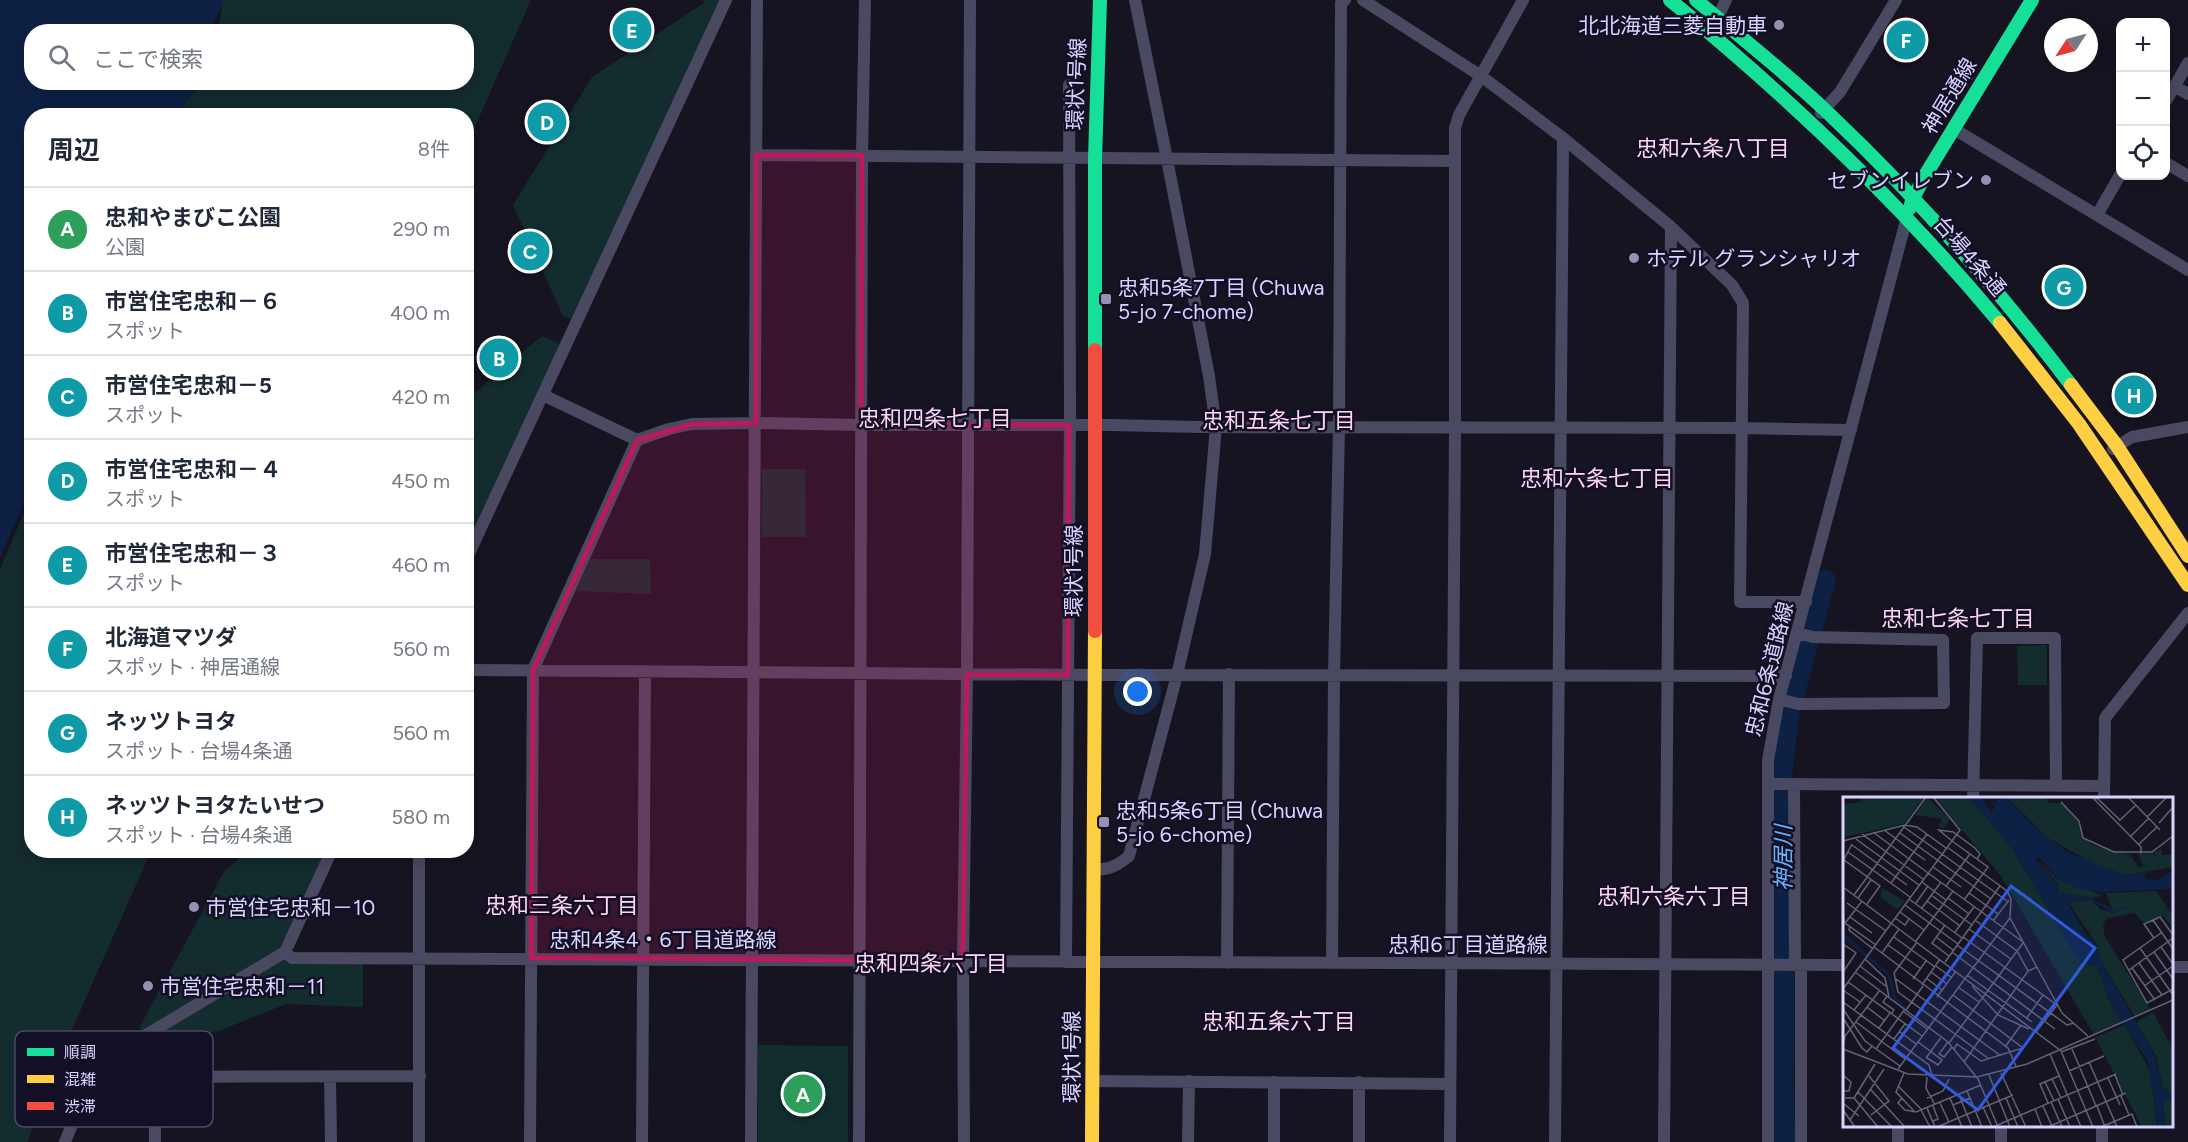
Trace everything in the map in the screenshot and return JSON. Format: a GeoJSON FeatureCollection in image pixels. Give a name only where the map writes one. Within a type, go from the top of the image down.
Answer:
{"type":"FeatureCollection","features":[{"type":"Feature","properties":{"kind":"main road","name":"環状1号線"},"geometry":{"type":"LineString","coordinates":[[1092,1142],[1092,962],[1095,870],[1095,159],[1100,0]]}},
{"type":"Feature","properties":{"kind":"main road","name":"台場4条通"},"geometry":{"type":"LineString","coordinates":[[1670,0],[1711,32],[1811,123],[1907,217],[1961,275],[2062,401],[2103,457],[2188,585]]}},
{"type":"Feature","properties":{"kind":"main road","name":"台場4条通"},"geometry":{"type":"LineString","coordinates":[[1696,0],[1824,109],[1964,253],[2117,446],[2188,556]]}},
{"type":"Feature","properties":{"kind":"main road","name":"神居通線"},"geometry":{"type":"LineString","coordinates":[[1907,217],[1913,198],[2032,0]]}},
{"type":"Feature","properties":{"kind":"street"},"geometry":{"type":"LineString","coordinates":[[474,543],[726,0]]}},
{"type":"Feature","properties":{"kind":"street"},"geometry":{"type":"LineString","coordinates":[[751,1142],[757,0]]}},
{"type":"Feature","properties":{"kind":"street"},"geometry":{"type":"LineString","coordinates":[[859,1142],[862,155],[865,0]]}},
{"type":"Feature","properties":{"kind":"street"},"geometry":{"type":"LineString","coordinates":[[964,1142],[963,961],[967,675],[970,0]]}},
{"type":"Feature","properties":{"kind":"street"},"geometry":{"type":"LineString","coordinates":[[1095,870],[1118,866],[1129,856],[1177,675],[1205,554],[1216,427],[1209,376],[1135,0]]}},
{"type":"Feature","properties":{"kind":"street"},"geometry":{"type":"LineString","coordinates":[[1332,963],[1339,427],[1341,3],[1345,0]]}},
{"type":"Feature","properties":{"kind":"street"},"geometry":{"type":"LineString","coordinates":[[1363,0],[1481,76],[1563,138],[1671,227],[1732,285],[1743,303],[1740,602],[1806,602]]}},
{"type":"Feature","properties":{"kind":"street"},"geometry":{"type":"LineString","coordinates":[[1450,1142],[1455,128],[1459,115],[1523,0]]}},
{"type":"Feature","properties":{"kind":"street"},"geometry":{"type":"LineString","coordinates":[[1711,32],[1726,0]]}},
{"type":"Feature","properties":{"kind":"street"},"geometry":{"type":"LineString","coordinates":[[1811,123],[1840,92],[1896,0]]}},
{"type":"Feature","properties":{"kind":"street"},"geometry":{"type":"LineString","coordinates":[[2170,94],[2188,63]]}},
{"type":"Feature","properties":{"kind":"street"},"geometry":{"type":"LineString","coordinates":[[1066,962],[1069,86]]}},
{"type":"Feature","properties":{"kind":"street"},"geometry":{"type":"LineString","coordinates":[[2174,86],[2188,94]]}},
{"type":"Feature","properties":{"kind":"street"},"geometry":{"type":"LineString","coordinates":[[1954,129],[2185,268],[2188,254]]}},
{"type":"Feature","properties":{"kind":"street"},"geometry":{"type":"LineString","coordinates":[[1555,1142],[1563,138]]}},
{"type":"Feature","properties":{"kind":"street"},"geometry":{"type":"LineString","coordinates":[[756,155],[1455,161]]}},
{"type":"Feature","properties":{"kind":"street"},"geometry":{"type":"LineString","coordinates":[[2170,165],[2188,176]]}},
{"type":"Feature","properties":{"kind":"street"},"geometry":{"type":"LineString","coordinates":[[2097,215],[2119,180]]}},
{"type":"Feature","properties":{"kind":"street","name":"忠和6条道路線"},"geometry":{"type":"LineString","coordinates":[[1768,1142],[1787,965],[1782,784],[1767,759],[1787,701],[1786,676],[1804,635],[1806,602],[1907,217]]}},
{"type":"Feature","properties":{"kind":"street"},"geometry":{"type":"LineString","coordinates":[[1664,1142],[1671,227]]}},
{"type":"Feature","properties":{"kind":"street"},"geometry":{"type":"LineString","coordinates":[[543,395],[638,440],[692,424],[756,423],[1851,430]]}},
{"type":"Feature","properties":{"kind":"street"},"geometry":{"type":"LineString","coordinates":[[2103,457],[2132,437],[2188,427]]}},
{"type":"Feature","properties":{"kind":"street"},"geometry":{"type":"LineString","coordinates":[[530,1142],[533,670],[638,440]]}},
{"type":"Feature","properties":{"kind":"street"},"geometry":{"type":"LineString","coordinates":[[1801,1142],[1787,965],[1782,784],[2056,785],[2104,792],[2105,718],[2188,613]]}},
{"type":"Feature","properties":{"kind":"street"},"geometry":{"type":"LineString","coordinates":[[1787,701],[1944,702],[1943,640],[1804,635]]}},
{"type":"Feature","properties":{"kind":"street"},"geometry":{"type":"LineString","coordinates":[[1973,797],[1977,638],[2055,638],[2056,785]]}},
{"type":"Feature","properties":{"kind":"street"},"geometry":{"type":"LineString","coordinates":[[474,670],[967,675],[1786,676]]}},
{"type":"Feature","properties":{"kind":"street"},"geometry":{"type":"LineString","coordinates":[[642,1142],[645,672]]}},
{"type":"Feature","properties":{"kind":"street"},"geometry":{"type":"LineString","coordinates":[[1227,963],[1229,674]]}},
{"type":"Feature","properties":{"kind":"street"},"geometry":{"type":"LineString","coordinates":[[1888,785],[1888,797]]}},
{"type":"Feature","properties":{"kind":"street"},"geometry":{"type":"LineString","coordinates":[[153,1031],[285,952],[328,858]]}},
{"type":"Feature","properties":{"kind":"street"},"geometry":{"type":"LineString","coordinates":[[419,858],[419,1142]]}},
{"type":"Feature","properties":{"kind":"street","name":"忠和4条4・6丁目道路線"},"geometry":{"type":"LineString","coordinates":[[285,952],[292,957],[1092,962]]}},
{"type":"Feature","properties":{"kind":"street","name":"忠和6丁目道路線"},"geometry":{"type":"LineString","coordinates":[[1092,962],[1843,965]]}},
{"type":"Feature","properties":{"kind":"street"},"geometry":{"type":"LineString","coordinates":[[213,1077],[420,1076]]}},
{"type":"Feature","properties":{"kind":"street"},"geometry":{"type":"LineString","coordinates":[[330,1077],[331,1142]]}},
{"type":"Feature","properties":{"kind":"street"},"geometry":{"type":"LineString","coordinates":[[1092,1081],[1450,1084]]}},
{"type":"Feature","properties":{"kind":"street"},"geometry":{"type":"LineString","coordinates":[[1188,1142],[1189,1081]]}},
{"type":"Feature","properties":{"kind":"street"},"geometry":{"type":"LineString","coordinates":[[1274,1082],[1274,1142]]}},
{"type":"Feature","properties":{"kind":"street"},"geometry":{"type":"LineString","coordinates":[[1359,1082],[1359,1142]]}},
{"type":"Feature","properties":{"kind":"street"},"geometry":{"type":"LineString","coordinates":[[65,1142],[71,1127]]}},
{"type":"Feature","properties":{"kind":"highlighted area"},"geometry":{"type":"Polygon","coordinates":[[[756,155],[862,155],[861,425],[1069,425],[1068,675],[967,675],[963,961],[531,958],[533,670],[637,440],[692,424],[756,423],[756,155]]]}},
{"type":"Feature","properties":{"kind":"green space"},"geometry":{"type":"Polygon","coordinates":[[[223,0],[531,0],[474,129],[474,108],[184,108],[187,100],[197,90],[474,90],[474,24],[219,24],[223,0]]]}},
{"type":"Feature","properties":{"kind":"green space"},"geometry":{"type":"Polygon","coordinates":[[[703,0],[726,0],[576,321],[563,316],[513,205],[592,77],[704,3],[703,0]]]}},
{"type":"Feature","properties":{"kind":"green space"},"geometry":{"type":"Polygon","coordinates":[[[542,336],[564,346],[474,545],[474,393],[542,336]]]}},
{"type":"Feature","properties":{"kind":"green space"},"geometry":{"type":"Polygon","coordinates":[[[762,469],[805,469],[806,537],[762,537],[762,469]]]}},
{"type":"Feature","properties":{"kind":"green space"},"geometry":{"type":"Polygon","coordinates":[[[24,512],[24,858],[148,858],[71,1031],[15,1031],[15,1127],[33,1127],[27,1142],[0,1142],[0,569],[24,512]]]}},
{"type":"Feature","properties":{"kind":"green space"},"geometry":{"type":"Polygon","coordinates":[[[590,559],[650,559],[651,594],[576,591],[590,559]]]}},
{"type":"Feature","properties":{"kind":"green space"},"geometry":{"type":"Polygon","coordinates":[[[2047,645],[2047,685],[2018,685],[2017,646],[2047,645]]]}},
{"type":"Feature","properties":{"kind":"green space"},"geometry":{"type":"Polygon","coordinates":[[[240,858],[329,858],[285,952],[363,957],[363,1007],[286,1004],[219,1031],[142,1031],[139,1028],[225,870],[240,858]]]}},
{"type":"Feature","properties":{"kind":"green space"},"geometry":{"type":"Polygon","coordinates":[[[758,1045],[848,1046],[848,1142],[758,1142],[758,1045]]]}},
{"type":"Feature","properties":{"kind":"water"},"geometry":{"type":"Polygon","coordinates":[[[3,0],[223,0],[224,2],[213,24],[24,24],[24,90],[197,90],[187,100],[183,108],[24,108],[24,503],[0,558],[0,2],[3,0]]]}},
{"type":"Feature","properties":{"kind":"waterway","name":"神居川"},"geometry":{"type":"LineString","coordinates":[[1785,1142],[1781,899],[1782,771],[1789,713],[1825,580]]}},
{"type":"Feature","properties":{"kind":"traffic: fast"},"geometry":{"type":"LineString","coordinates":[[1095,350],[1095,159],[1100,0]]}},
{"type":"Feature","properties":{"kind":"traffic: fast"},"geometry":{"type":"LineString","coordinates":[[1670,0],[1758,75],[1884,194],[2000,323]]}},
{"type":"Feature","properties":{"kind":"traffic: fast"},"geometry":{"type":"LineString","coordinates":[[1696,0],[1778,68],[1891,175],[1954,242],[2014,312],[2071,385]]}},
{"type":"Feature","properties":{"kind":"traffic: fast"},"geometry":{"type":"LineString","coordinates":[[1910,208],[1926,174],[2032,0]]}},
{"type":"Feature","properties":{"kind":"traffic: slow"},"geometry":{"type":"LineString","coordinates":[[2000,323],[2079,424],[2188,585]]}},
{"type":"Feature","properties":{"kind":"traffic: slow"},"geometry":{"type":"LineString","coordinates":[[2071,385],[2117,446],[2188,556]]}},
{"type":"Feature","properties":{"kind":"traffic: slow"},"geometry":{"type":"LineString","coordinates":[[1092,1142],[1095,631]]}},
{"type":"Feature","properties":{"kind":"traffic: jam"},"geometry":{"type":"LineString","coordinates":[[1095,350],[1095,631]]}},
{"type":"Feature","properties":{"kind":"place","name":"北北海道三菱自動車"},"geometry":{"type":"Point","coordinates":[1779,25]}},
{"type":"Feature","properties":{"kind":"place","name":"市営住宅忠和－３"},"geometry":{"type":"Point","coordinates":[632,30]}},
{"type":"Feature","properties":{"kind":"place","name":"北海道マツダ"},"geometry":{"type":"Point","coordinates":[1906,40]}},
{"type":"Feature","properties":{"kind":"place","name":"市営住宅忠和－４"},"geometry":{"type":"Point","coordinates":[547,122]}},
{"type":"Feature","properties":{"kind":"place","name":"セブンイレブン"},"geometry":{"type":"Point","coordinates":[1986,180]}},
{"type":"Feature","properties":{"kind":"place","name":"市営住宅忠和－5"},"geometry":{"type":"Point","coordinates":[530,251]}},
{"type":"Feature","properties":{"kind":"place","name":"ホテル グランシャリオ"},"geometry":{"type":"Point","coordinates":[1634,258]}},
{"type":"Feature","properties":{"kind":"place","name":"ネッツトヨタ"},"geometry":{"type":"Point","coordinates":[2064,287]}},
{"type":"Feature","properties":{"kind":"place","name":"忠和5条7丁目 (Chuwa 5-jo 7-chome)"},"geometry":{"type":"Point","coordinates":[1106,299]}},
{"type":"Feature","properties":{"kind":"place","name":"市営住宅忠和－６"},"geometry":{"type":"Point","coordinates":[499,358]}},
{"type":"Feature","properties":{"kind":"place","name":"ネッツトヨタたいせつ"},"geometry":{"type":"Point","coordinates":[2134,395]}},
{"type":"Feature","properties":{"kind":"place","name":"忠和5条6丁目 (Chuwa 5-jo 6-chome)"},"geometry":{"type":"Point","coordinates":[1104,822]}},
{"type":"Feature","properties":{"kind":"place","name":"市営住宅忠和－10"},"geometry":{"type":"Point","coordinates":[194,907]}},
{"type":"Feature","properties":{"kind":"place","name":"市営住宅忠和－11"},"geometry":{"type":"Point","coordinates":[148,986]}},
{"type":"Feature","properties":{"kind":"place","name":"忠和やまびこ公園"},"geometry":{"type":"Point","coordinates":[803,1094]}},
{"type":"Feature","properties":{"kind":"district","name":"忠和六条八丁目"},"geometry":{"type":"Point","coordinates":[1713,148]}},
{"type":"Feature","properties":{"kind":"district","name":"忠和四条七丁目"},"geometry":{"type":"Point","coordinates":[935,418]}},
{"type":"Feature","properties":{"kind":"district","name":"忠和五条七丁目"},"geometry":{"type":"Point","coordinates":[1279,420]}},
{"type":"Feature","properties":{"kind":"district","name":"忠和六条七丁目"},"geometry":{"type":"Point","coordinates":[1597,478]}},
{"type":"Feature","properties":{"kind":"district","name":"忠和七条七丁目"},"geometry":{"type":"Point","coordinates":[1958,618]}},
{"type":"Feature","properties":{"kind":"district","name":"忠和六条六丁目"},"geometry":{"type":"Point","coordinates":[1674,896]}},
{"type":"Feature","properties":{"kind":"district","name":"忠和三条六丁目"},"geometry":{"type":"Point","coordinates":[562,905]}},
{"type":"Feature","properties":{"kind":"district","name":"忠和四条六丁目"},"geometry":{"type":"Point","coordinates":[931,963]}},
{"type":"Feature","properties":{"kind":"district","name":"忠和五条六丁目"},"geometry":{"type":"Point","coordinates":[1279,1021]}}]}
